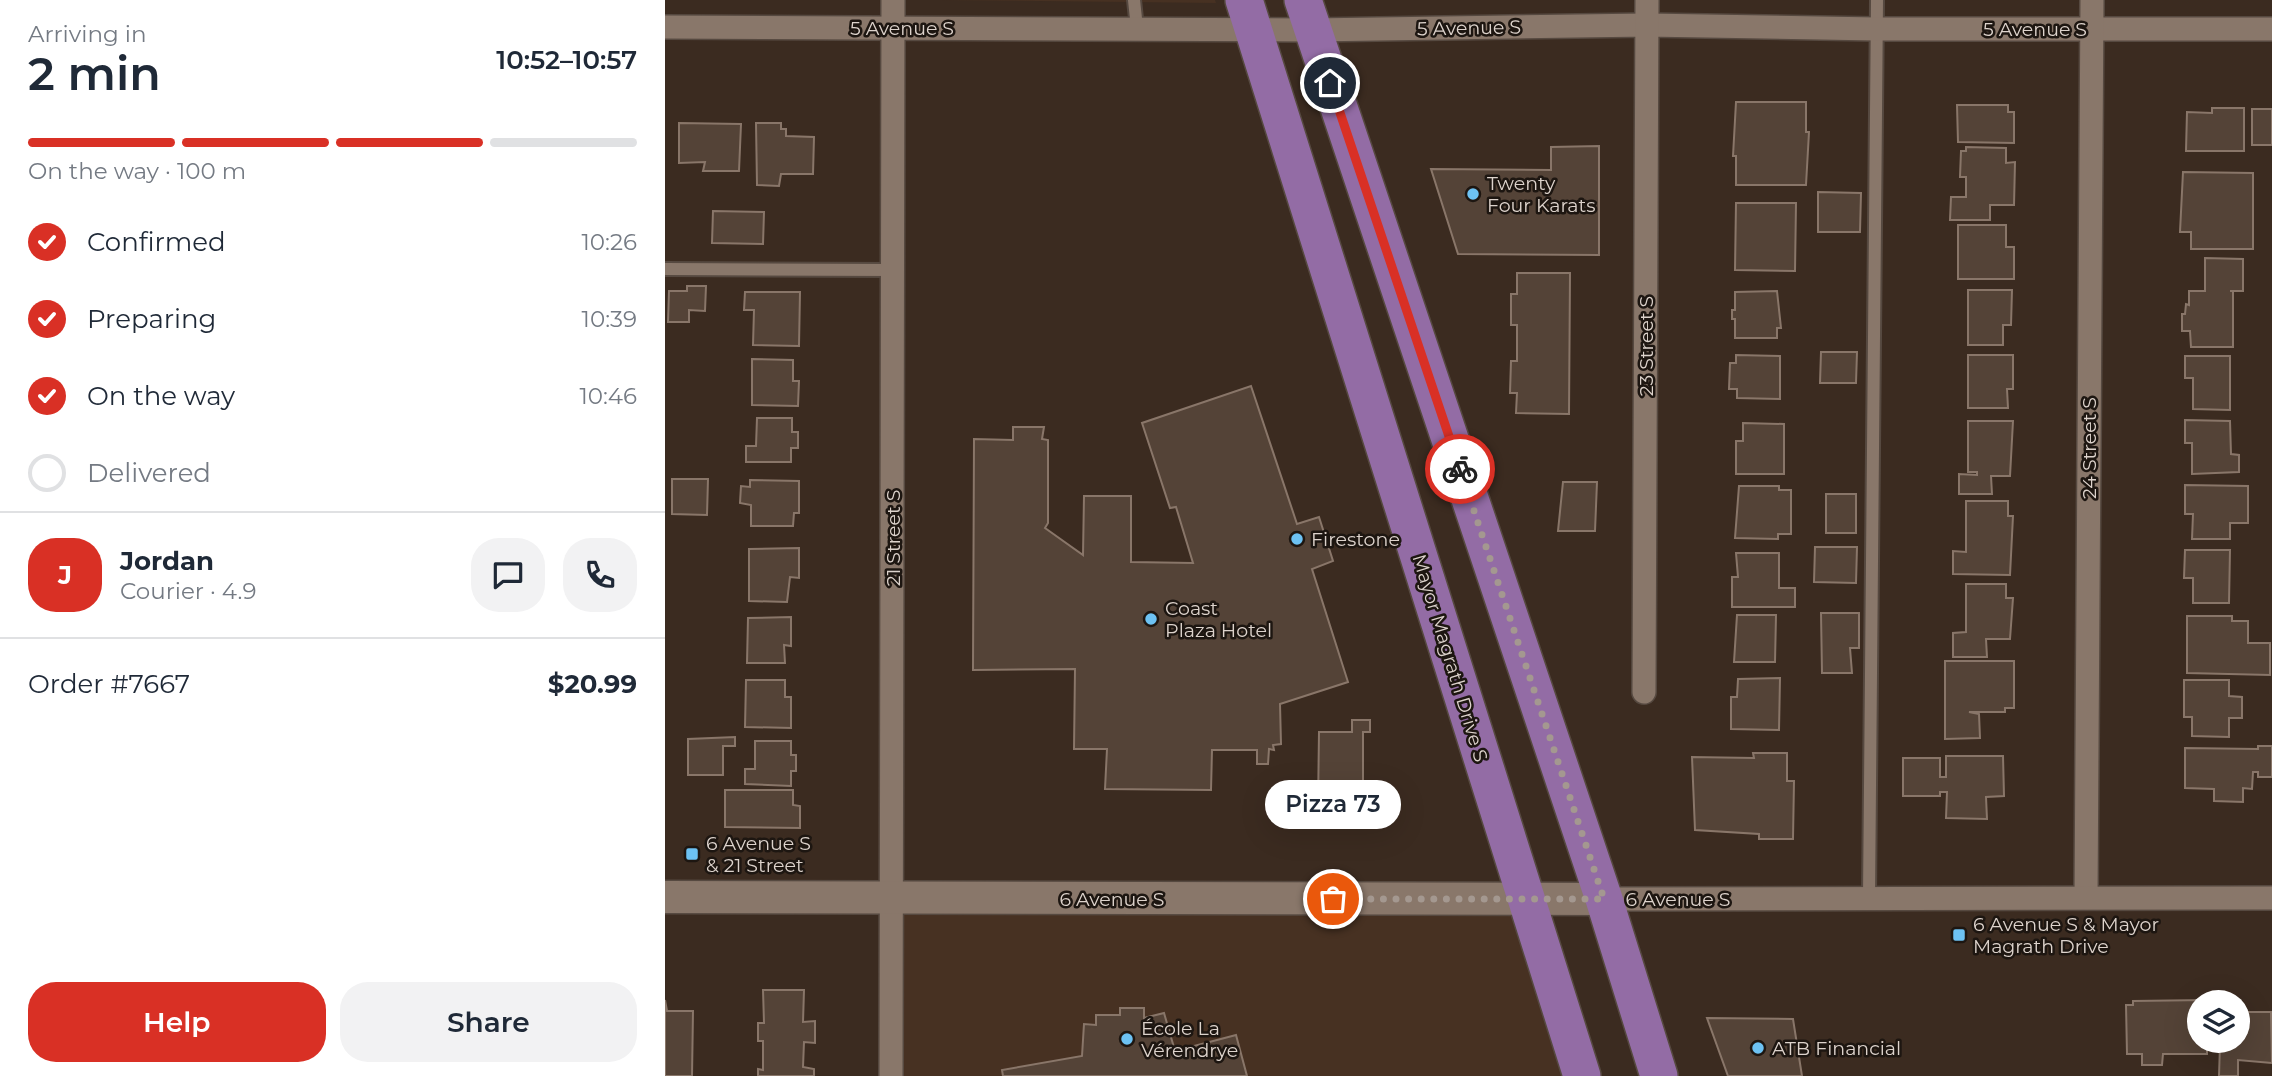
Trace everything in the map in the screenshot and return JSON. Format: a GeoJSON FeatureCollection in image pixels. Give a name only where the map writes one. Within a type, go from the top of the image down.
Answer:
{"type":"FeatureCollection","features":[{"type":"Feature","properties":{"kind":"main road","name":"Mayor Magrath Drive S"},"geometry":{"type":"LineString","coordinates":[[1249,15],[1582,1076]]}},
{"type":"Feature","properties":{"kind":"main road"},"geometry":{"type":"LineString","coordinates":[[1308,15],[1604,899],[1659,1076]]}},
{"type":"Feature","properties":{"kind":"main road","name":"6 Avenue S"},"geometry":{"type":"LineString","coordinates":[[665,897],[1604,899]]}},
{"type":"Feature","properties":{"kind":"street","name":"21 Street S"},"geometry":{"type":"LineString","coordinates":[[891,1076],[894,0]]}},
{"type":"Feature","properties":{"kind":"street","name":"23 Street S"},"geometry":{"type":"LineString","coordinates":[[1644,692],[1647,0]]}},
{"type":"Feature","properties":{"kind":"street","name":"24 Street S"},"geometry":{"type":"LineString","coordinates":[[2086,897],[2092,0]]}},
{"type":"Feature","properties":{"kind":"street","name":"5 Avenue S"},"geometry":{"type":"LineString","coordinates":[[665,27],[1137,28],[1249,15],[1308,15],[1877,30],[2272,29]]}},
{"type":"Feature","properties":{"kind":"street","name":"6 Avenue S"},"geometry":{"type":"LineString","coordinates":[[1604,899],[2272,898]]}},
{"type":"Feature","properties":{"kind":"lane"},"geometry":{"type":"LineString","coordinates":[[1134,0],[1137,28]]}},
{"type":"Feature","properties":{"kind":"lane"},"geometry":{"type":"LineString","coordinates":[[1869,898],[1877,0]]}},
{"type":"Feature","properties":{"kind":"lane"},"geometry":{"type":"LineString","coordinates":[[665,269],[893,270]]}},
{"type":"Feature","properties":{"kind":"shaded area"},"geometry":{"type":"Polygon","coordinates":[[[939,0],[1215,0],[1216,3],[939,0]]]}},
{"type":"Feature","properties":{"kind":"shaded area"},"geometry":{"type":"Polygon","coordinates":[[[892,898],[1526,900],[1582,1076],[891,1076],[892,898]]]}},
{"type":"Feature","properties":{"kind":"building"},"geometry":{"type":"Polygon","coordinates":[[[1736,102],[1806,102],[1806,132],[1809,132],[1806,185],[1736,185],[1736,156],[1733,156],[1736,102]]]}},
{"type":"Feature","properties":{"kind":"building"},"geometry":{"type":"Polygon","coordinates":[[[1957,105],[2008,105],[2008,112],[2014,112],[2014,143],[1958,142],[1957,105]]]}},
{"type":"Feature","properties":{"kind":"building"},"geometry":{"type":"Polygon","coordinates":[[[2212,108],[2244,108],[2244,151],[2186,151],[2187,112],[2212,113],[2212,108]]]}},
{"type":"Feature","properties":{"kind":"building"},"geometry":{"type":"Polygon","coordinates":[[[2252,109],[2272,109],[2272,145],[2252,145],[2252,109]]]}},
{"type":"Feature","properties":{"kind":"building"},"geometry":{"type":"Polygon","coordinates":[[[679,123],[741,124],[739,171],[703,171],[705,162],[679,163],[679,123]]]}},
{"type":"Feature","properties":{"kind":"building"},"geometry":{"type":"Polygon","coordinates":[[[756,123],[781,123],[781,129],[786,129],[786,136],[814,137],[813,174],[781,174],[779,186],[757,185],[756,123]]]}},
{"type":"Feature","properties":{"kind":"building"},"geometry":{"type":"Polygon","coordinates":[[[1599,146],[1599,255],[1458,254],[1431,169],[1551,170],[1551,147],[1599,146]]]}},
{"type":"Feature","properties":{"kind":"building"},"geometry":{"type":"Polygon","coordinates":[[[1966,147],[2006,148],[2006,163],[2015,162],[2014,205],[1990,205],[1990,220],[1950,220],[1951,197],[1966,197],[1966,177],[1960,177],[1961,151],[1966,151],[1966,147]]]}},
{"type":"Feature","properties":{"kind":"building"},"geometry":{"type":"Polygon","coordinates":[[[2183,172],[2253,173],[2253,249],[2191,249],[2191,232],[2180,232],[2183,172]]]}},
{"type":"Feature","properties":{"kind":"building"},"geometry":{"type":"Polygon","coordinates":[[[1818,192],[1861,193],[1860,232],[1818,232],[1818,192]]]}},
{"type":"Feature","properties":{"kind":"building"},"geometry":{"type":"Polygon","coordinates":[[[1736,203],[1796,203],[1795,271],[1735,270],[1736,203]]]}},
{"type":"Feature","properties":{"kind":"building"},"geometry":{"type":"Polygon","coordinates":[[[713,211],[764,212],[763,244],[712,243],[713,211]]]}},
{"type":"Feature","properties":{"kind":"building"},"geometry":{"type":"Polygon","coordinates":[[[1958,225],[2006,225],[2006,247],[2014,247],[2014,279],[1958,279],[1958,225]]]}},
{"type":"Feature","properties":{"kind":"building"},"geometry":{"type":"Polygon","coordinates":[[[2205,258],[2243,259],[2243,291],[2233,291],[2233,347],[2191,347],[2190,331],[2182,331],[2182,314],[2185,314],[2186,304],[2189,305],[2189,291],[2205,291],[2205,258]]]}},
{"type":"Feature","properties":{"kind":"building"},"geometry":{"type":"Polygon","coordinates":[[[1517,273],[1570,273],[1569,414],[1516,413],[1517,393],[1510,393],[1511,361],[1517,361],[1517,325],[1511,325],[1511,294],[1517,294],[1517,273]]]}},
{"type":"Feature","properties":{"kind":"building"},"geometry":{"type":"Polygon","coordinates":[[[687,286],[706,286],[705,311],[689,310],[689,322],[668,322],[669,291],[687,291],[687,286]]]}},
{"type":"Feature","properties":{"kind":"building"},"geometry":{"type":"Polygon","coordinates":[[[1968,290],[2012,290],[2011,325],[2003,325],[2003,345],[1968,345],[1968,290]]]}},
{"type":"Feature","properties":{"kind":"building"},"geometry":{"type":"Polygon","coordinates":[[[1777,291],[1781,328],[1777,328],[1777,338],[1735,338],[1732,310],[1735,310],[1735,292],[1777,291]]]}},
{"type":"Feature","properties":{"kind":"building"},"geometry":{"type":"Polygon","coordinates":[[[745,292],[800,292],[799,346],[753,345],[754,310],[744,310],[745,292]]]}},
{"type":"Feature","properties":{"kind":"building"},"geometry":{"type":"Polygon","coordinates":[[[1821,352],[1857,352],[1856,383],[1820,383],[1821,352]]]}},
{"type":"Feature","properties":{"kind":"building"},"geometry":{"type":"Polygon","coordinates":[[[1736,355],[1780,356],[1780,399],[1737,398],[1737,389],[1729,389],[1730,363],[1736,363],[1736,355]]]}},
{"type":"Feature","properties":{"kind":"building"},"geometry":{"type":"Polygon","coordinates":[[[1968,355],[2013,355],[2013,389],[2007,389],[2008,408],[1968,408],[1968,355]]]}},
{"type":"Feature","properties":{"kind":"building"},"geometry":{"type":"Polygon","coordinates":[[[2185,356],[2230,356],[2230,410],[2193,409],[2193,378],[2185,378],[2185,356]]]}},
{"type":"Feature","properties":{"kind":"building"},"geometry":{"type":"Polygon","coordinates":[[[752,359],[793,360],[793,381],[799,381],[798,406],[752,405],[752,359]]]}},
{"type":"Feature","properties":{"kind":"building","name":"Coast Plaza Hotel"},"geometry":{"type":"Polygon","coordinates":[[[1251,386],[1297,524],[1319,517],[1333,561],[1312,569],[1348,682],[1280,704],[1281,744],[1273,745],[1274,750],[1269,749],[1268,764],[1257,764],[1257,750],[1212,750],[1211,790],[1105,789],[1107,749],[1074,749],[1075,669],[973,670],[974,439],[1013,440],[1013,427],[1044,427],[1042,439],[1048,440],[1048,523],[1045,528],[1083,555],[1084,496],[1131,496],[1131,562],[1193,563],[1176,507],[1170,508],[1142,423],[1251,386]]]}},
{"type":"Feature","properties":{"kind":"building"},"geometry":{"type":"Polygon","coordinates":[[[757,418],[792,418],[792,432],[798,432],[798,448],[791,448],[791,462],[746,462],[746,446],[756,446],[757,418]]]}},
{"type":"Feature","properties":{"kind":"building"},"geometry":{"type":"Polygon","coordinates":[[[2185,420],[2230,421],[2231,454],[2239,455],[2239,472],[2192,474],[2192,443],[2185,443],[2185,420]]]}},
{"type":"Feature","properties":{"kind":"building"},"geometry":{"type":"Polygon","coordinates":[[[1968,421],[2013,421],[2010,476],[1991,476],[1992,494],[1959,494],[1959,474],[1977,475],[1977,472],[1968,472],[1968,421]]]}},
{"type":"Feature","properties":{"kind":"building"},"geometry":{"type":"Polygon","coordinates":[[[1743,423],[1784,424],[1784,474],[1736,474],[1736,441],[1743,441],[1743,423]]]}},
{"type":"Feature","properties":{"kind":"building"},"geometry":{"type":"Polygon","coordinates":[[[672,479],[708,479],[707,515],[672,514],[672,479]]]}},
{"type":"Feature","properties":{"kind":"building"},"geometry":{"type":"Polygon","coordinates":[[[750,480],[799,481],[799,513],[794,513],[793,526],[751,526],[751,505],[740,503],[741,486],[750,487],[750,480]]]}},
{"type":"Feature","properties":{"kind":"building"},"geometry":{"type":"Polygon","coordinates":[[[1563,482],[1597,482],[1595,531],[1558,531],[1563,482]]]}},
{"type":"Feature","properties":{"kind":"building"},"geometry":{"type":"Polygon","coordinates":[[[2185,485],[2248,486],[2248,523],[2230,523],[2230,539],[2192,539],[2193,514],[2185,514],[2185,485]]]}},
{"type":"Feature","properties":{"kind":"building"},"geometry":{"type":"Polygon","coordinates":[[[1739,486],[1779,486],[1779,490],[1791,490],[1791,534],[1778,534],[1778,539],[1735,538],[1739,486]]]}},
{"type":"Feature","properties":{"kind":"building"},"geometry":{"type":"Polygon","coordinates":[[[1826,494],[1856,494],[1856,533],[1826,533],[1826,494]]]}},
{"type":"Feature","properties":{"kind":"building"},"geometry":{"type":"Polygon","coordinates":[[[1966,501],[2008,501],[2008,516],[2013,516],[2010,575],[1953,574],[1953,551],[1966,552],[1966,501]]]}},
{"type":"Feature","properties":{"kind":"building"},"geometry":{"type":"Polygon","coordinates":[[[1815,547],[1857,547],[1856,583],[1814,582],[1815,547]]]}},
{"type":"Feature","properties":{"kind":"building"},"geometry":{"type":"Polygon","coordinates":[[[799,548],[799,578],[790,577],[787,602],[749,601],[749,549],[799,548]]]}},
{"type":"Feature","properties":{"kind":"building"},"geometry":{"type":"Polygon","coordinates":[[[2185,550],[2230,550],[2229,603],[2193,603],[2193,578],[2184,578],[2185,550]]]}},
{"type":"Feature","properties":{"kind":"building"},"geometry":{"type":"Polygon","coordinates":[[[1736,553],[1779,553],[1779,588],[1795,588],[1795,607],[1732,607],[1732,577],[1738,577],[1736,553]]]}},
{"type":"Feature","properties":{"kind":"building"},"geometry":{"type":"Polygon","coordinates":[[[1966,584],[2006,584],[2006,598],[2013,598],[2010,639],[1986,639],[1987,657],[1953,657],[1953,633],[1966,632],[1966,584]]]}},
{"type":"Feature","properties":{"kind":"building"},"geometry":{"type":"Polygon","coordinates":[[[1821,613],[1859,613],[1859,648],[1850,648],[1852,673],[1822,673],[1821,613]]]}},
{"type":"Feature","properties":{"kind":"building"},"geometry":{"type":"Polygon","coordinates":[[[1737,615],[1776,615],[1775,662],[1734,662],[1737,615]]]}},
{"type":"Feature","properties":{"kind":"building"},"geometry":{"type":"Polygon","coordinates":[[[2187,616],[2232,616],[2232,621],[2248,621],[2248,643],[2270,643],[2270,675],[2187,673],[2187,616]]]}},
{"type":"Feature","properties":{"kind":"building"},"geometry":{"type":"Polygon","coordinates":[[[791,617],[791,646],[784,645],[785,663],[747,663],[748,618],[791,617]]]}},
{"type":"Feature","properties":{"kind":"building"},"geometry":{"type":"Polygon","coordinates":[[[1945,661],[2014,661],[2014,708],[2005,708],[2005,712],[1969,712],[1979,714],[1980,738],[1945,739],[1945,661]]]}},
{"type":"Feature","properties":{"kind":"building"},"geometry":{"type":"Polygon","coordinates":[[[1780,678],[1779,730],[1731,729],[1731,697],[1737,697],[1738,679],[1780,678]]]}},
{"type":"Feature","properties":{"kind":"building"},"geometry":{"type":"Polygon","coordinates":[[[746,680],[785,680],[785,697],[791,697],[791,728],[745,727],[746,680]]]}},
{"type":"Feature","properties":{"kind":"building"},"geometry":{"type":"Polygon","coordinates":[[[2184,680],[2229,680],[2229,696],[2242,697],[2242,718],[2229,718],[2229,737],[2192,736],[2192,717],[2184,717],[2184,680]]]}},
{"type":"Feature","properties":{"kind":"building"},"geometry":{"type":"Polygon","coordinates":[[[1352,720],[1370,720],[1370,732],[1363,732],[1363,807],[1318,806],[1319,732],[1352,732],[1352,720]]]}},
{"type":"Feature","properties":{"kind":"building"},"geometry":{"type":"Polygon","coordinates":[[[735,737],[735,746],[723,746],[723,775],[688,775],[688,739],[735,737]]]}},
{"type":"Feature","properties":{"kind":"building"},"geometry":{"type":"Polygon","coordinates":[[[755,741],[791,741],[791,755],[796,755],[796,771],[791,771],[791,786],[745,784],[745,769],[755,769],[755,741]]]}},
{"type":"Feature","properties":{"kind":"building"},"geometry":{"type":"Polygon","coordinates":[[[2258,746],[2272,746],[2272,777],[2258,777],[2258,772],[2253,772],[2252,789],[2243,788],[2243,802],[2214,801],[2214,789],[2185,788],[2185,748],[2258,749],[2258,746]]]}},
{"type":"Feature","properties":{"kind":"building"},"geometry":{"type":"Polygon","coordinates":[[[1753,753],[1787,753],[1787,781],[1794,781],[1793,839],[1759,839],[1759,834],[1695,830],[1692,757],[1754,758],[1753,753]]]}},
{"type":"Feature","properties":{"kind":"building"},"geometry":{"type":"Polygon","coordinates":[[[1946,756],[2003,756],[2004,796],[1986,797],[1987,819],[1946,818],[1947,792],[1940,792],[1940,796],[1903,796],[1903,758],[1940,758],[1940,777],[1946,777],[1946,756]]]}},
{"type":"Feature","properties":{"kind":"building"},"geometry":{"type":"Polygon","coordinates":[[[725,790],[793,790],[793,805],[800,806],[800,828],[725,827],[725,790]]]}},
{"type":"Feature","properties":{"kind":"building"},"geometry":{"type":"Polygon","coordinates":[[[763,990],[804,990],[803,1022],[815,1021],[815,1043],[804,1042],[803,1067],[814,1069],[814,1076],[758,1076],[758,1069],[763,1070],[763,1041],[758,1041],[758,1023],[764,1023],[763,990]]]}},
{"type":"Feature","properties":{"kind":"building"},"geometry":{"type":"Polygon","coordinates":[[[665,1000],[667,1011],[693,1011],[692,1076],[665,1076],[665,1000]]]}},
{"type":"Feature","properties":{"kind":"building"},"geometry":{"type":"Polygon","coordinates":[[[2187,1000],[2187,1053],[2207,1054],[2163,1054],[2162,1065],[2142,1065],[2142,1054],[2127,1054],[2126,1005],[2133,1005],[2133,1001],[2187,1000]]]}},
{"type":"Feature","properties":{"kind":"building","name":"École La Vérendrye"},"geometry":{"type":"Polygon","coordinates":[[[1120,1008],[1144,1008],[1144,1018],[1164,1013],[1175,1051],[1236,1035],[1247,1076],[1003,1076],[1002,1070],[1082,1056],[1084,1024],[1096,1025],[1096,1015],[1120,1015],[1120,1008]]]}},
{"type":"Feature","properties":{"kind":"building"},"geometry":{"type":"Polygon","coordinates":[[[2250,1012],[2271,1012],[2272,1063],[2238,1060],[2238,1076],[2219,1076],[2220,1053],[2250,1053],[2250,1012]]]}},
{"type":"Feature","properties":{"kind":"building","name":"ATB Financial"},"geometry":{"type":"Polygon","coordinates":[[[1707,1018],[1793,1019],[1802,1076],[1728,1076],[1707,1018]]]}},
{"type":"Feature","properties":{"kind":"way so far"},"geometry":{"type":"LineString","coordinates":[[1333,899],[1604,899],[1460,469]]}},
{"type":"Feature","properties":{"kind":"place","name":"Twenty Four Karats"},"geometry":{"type":"Point","coordinates":[1473,194]}},
{"type":"Feature","properties":{"kind":"place","name":"Firestone"},"geometry":{"type":"Point","coordinates":[1297,539]}},
{"type":"Feature","properties":{"kind":"place","name":"Coast Plaza Hotel"},"geometry":{"type":"Point","coordinates":[1151,619]}},
{"type":"Feature","properties":{"kind":"place","name":"6 Avenue S & 21 Street"},"geometry":{"type":"Point","coordinates":[692,854]}},
{"type":"Feature","properties":{"kind":"place","name":"Pizza 73"},"geometry":{"type":"Point","coordinates":[1333,899]}},
{"type":"Feature","properties":{"kind":"place","name":"6 Avenue S & Mayor Magrath Drive"},"geometry":{"type":"Point","coordinates":[1959,935]}},
{"type":"Feature","properties":{"kind":"place","name":"École La Vérendrye"},"geometry":{"type":"Point","coordinates":[1127,1039]}},
{"type":"Feature","properties":{"kind":"place","name":"ATB Financial"},"geometry":{"type":"Point","coordinates":[1758,1048]}},
{"type":"Feature","properties":{"kind":"route"},"geometry":{"type":"LineString","coordinates":[[1330,83],[1460,469]]}}]}
